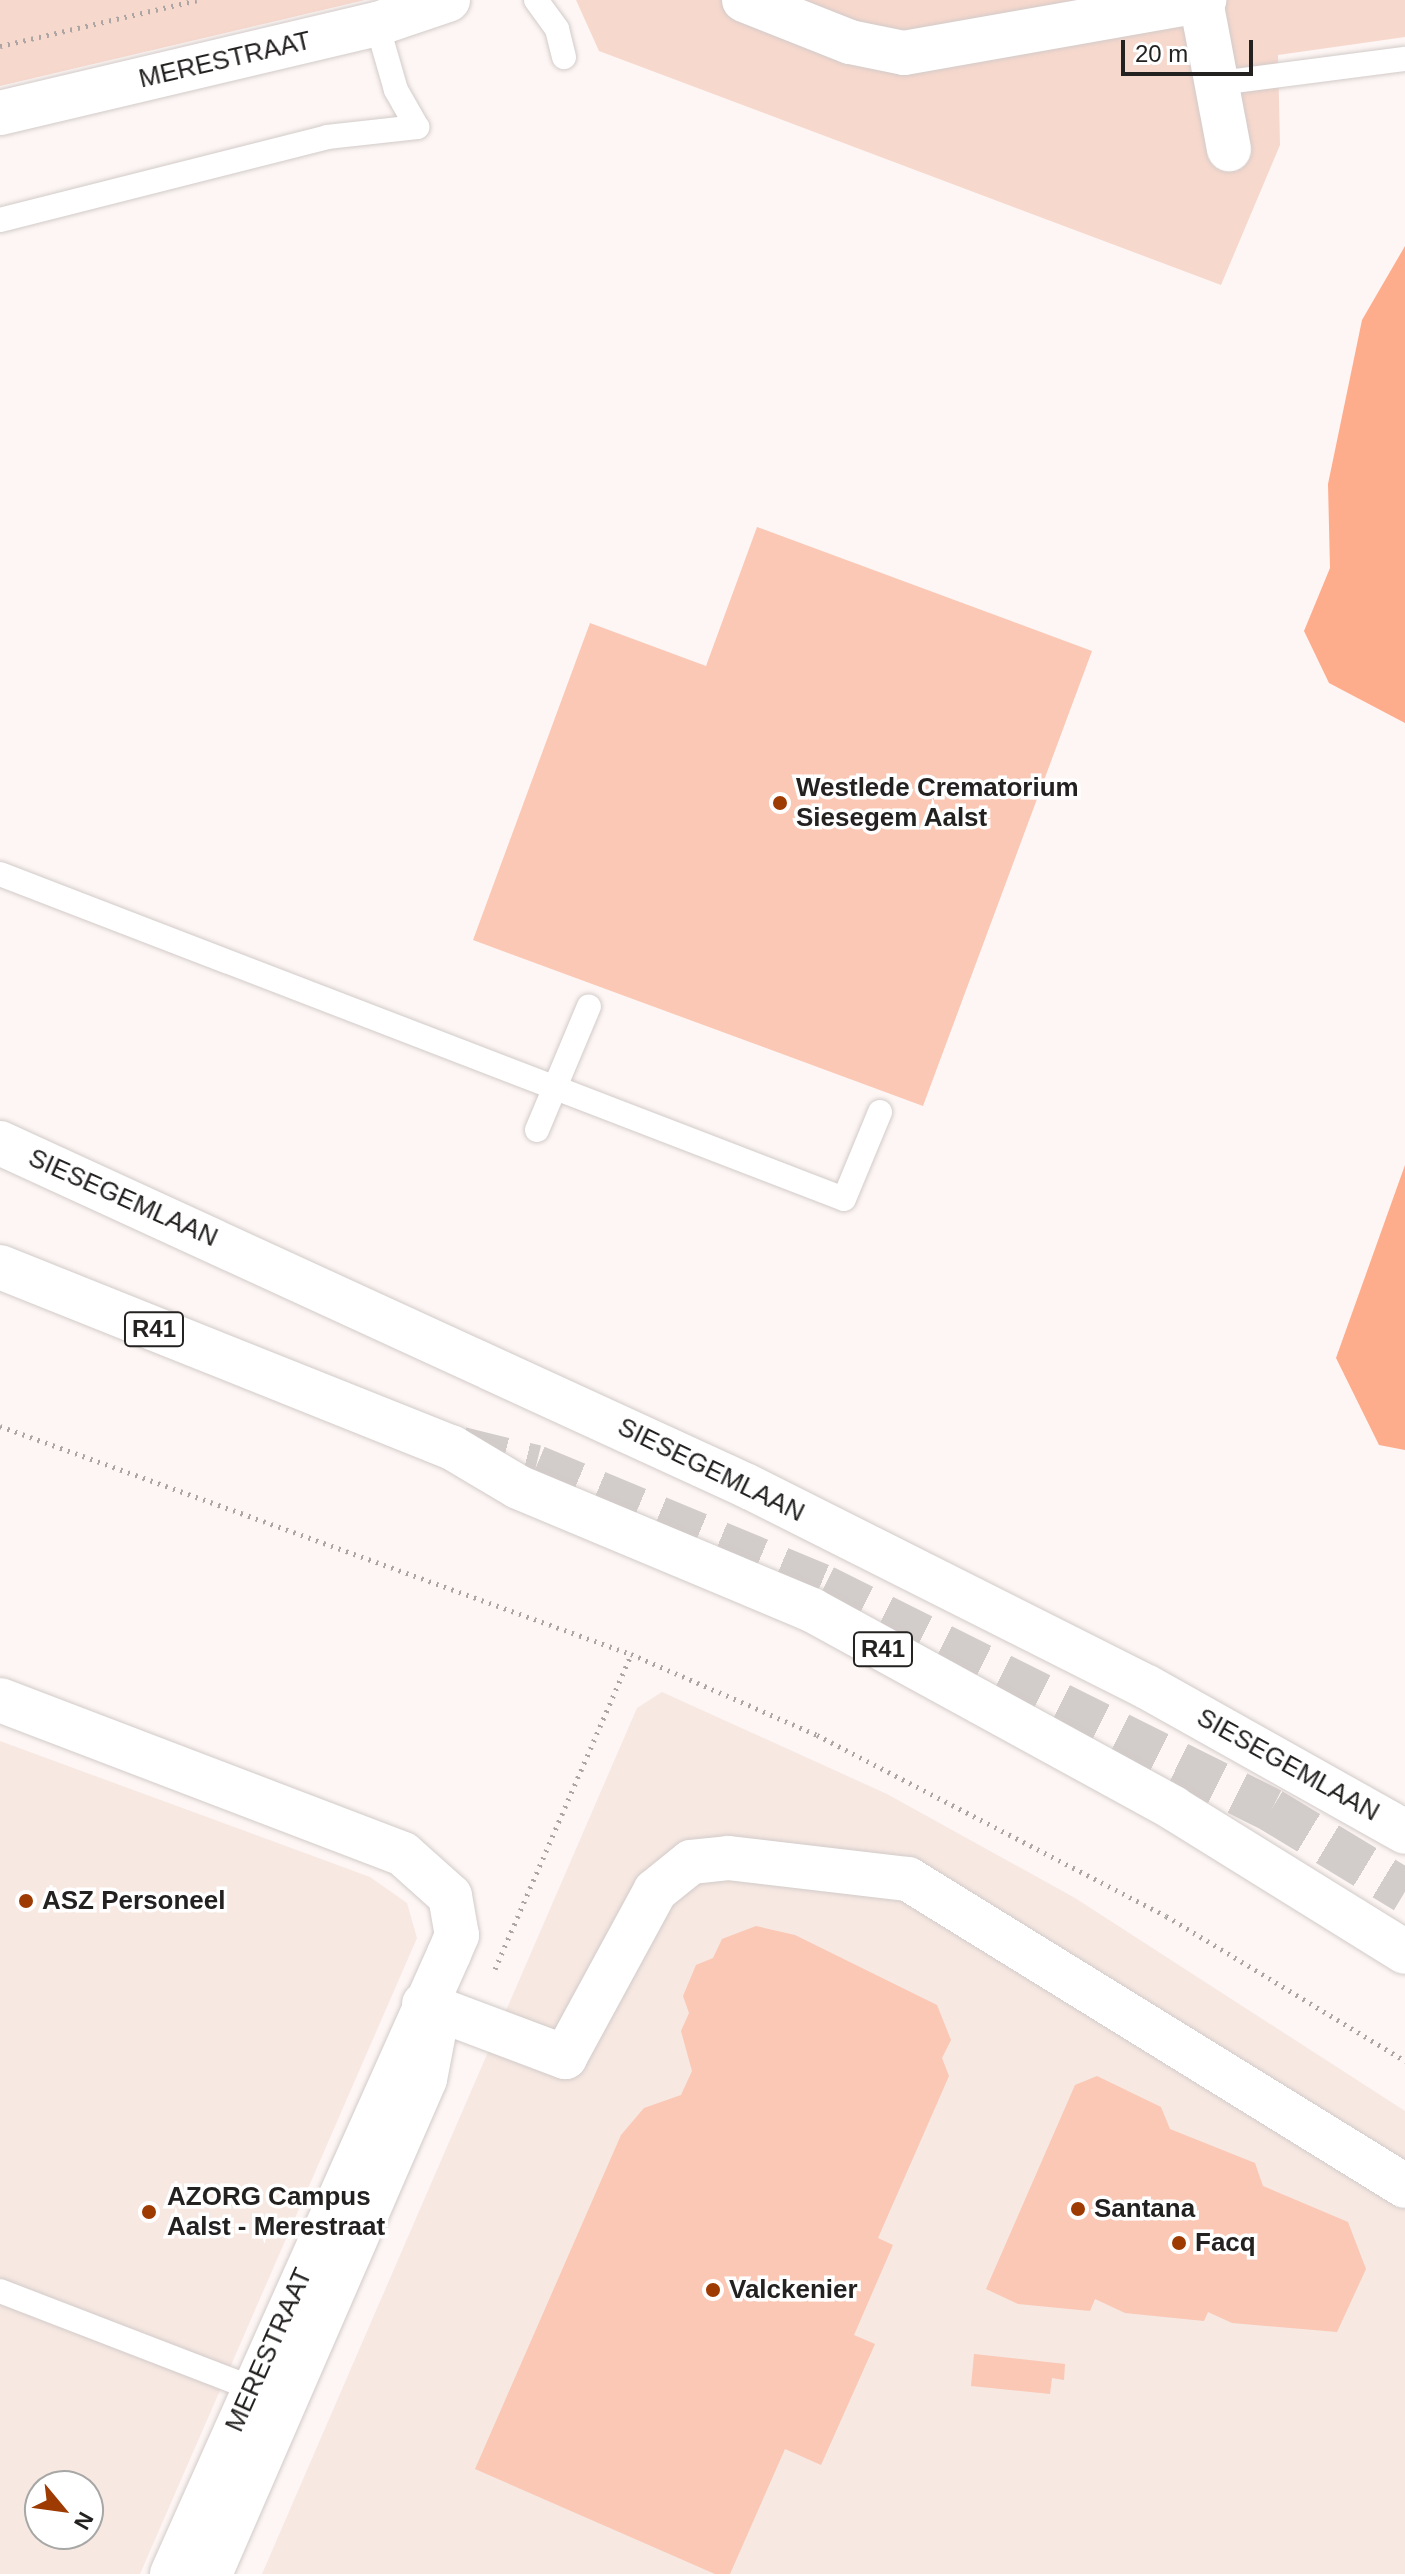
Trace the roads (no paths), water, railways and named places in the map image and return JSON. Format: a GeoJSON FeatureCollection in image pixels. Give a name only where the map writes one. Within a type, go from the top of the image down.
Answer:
{"type":"FeatureCollection","features":[{"type":"Feature","properties":{"kind":"main road","name":"MERESTRAAT"},"geometry":{"type":"LineString","coordinates":[[0,113],[377,24],[448,0]]}},
{"type":"Feature","properties":{"kind":"main road"},"geometry":{"type":"LineString","coordinates":[[744,0],[850,42],[904,53],[1202,0],[1229,149]]}},
{"type":"Feature","properties":{"kind":"main road","name":"SIESEGEMLAAN"},"geometry":{"type":"LineString","coordinates":[[0,1143],[745,1485],[1147,1687],[1405,1832]]}},
{"type":"Feature","properties":{"kind":"main road","name":"R41"},"geometry":{"type":"LineString","coordinates":[[0,1267],[451,1447],[518,1487],[812,1610],[1173,1808],[1405,1952]]}},
{"type":"Feature","properties":{"kind":"main road","name":"MERESTRAAT"},"geometry":{"type":"LineString","coordinates":[[0,1700],[403,1854],[450,1896],[457,1935],[449,1954],[444,2014],[425,2079],[269,2394],[172,2574]]}},
{"type":"Feature","properties":{"kind":"main road"},"geometry":{"type":"LineString","coordinates":[[444,2014],[565,2057],[655,1891],[691,1862],[728,1858],[908,1879],[1405,2186]]}},
{"type":"Feature","properties":{"kind":"main road","name":"MERESTRAAT"},"geometry":{"type":"LineString","coordinates":[[210,2574],[269,2394]]}},
{"type":"Feature","properties":{"kind":"lane"},"geometry":{"type":"LineString","coordinates":[[536,0],[557,29],[564,57]]}},
{"type":"Feature","properties":{"kind":"lane"},"geometry":{"type":"LineString","coordinates":[[0,220],[327,137],[417,127],[396,90],[377,24]]}},
{"type":"Feature","properties":{"kind":"lane"},"geometry":{"type":"LineString","coordinates":[[1219,83],[1405,59]]}},
{"type":"Feature","properties":{"kind":"lane"},"geometry":{"type":"LineString","coordinates":[[0,874],[844,1199],[880,1112]]}},
{"type":"Feature","properties":{"kind":"lane"},"geometry":{"type":"LineString","coordinates":[[537,1130],[589,1006]]}},
{"type":"Feature","properties":{"kind":"lane"},"geometry":{"type":"LineString","coordinates":[[0,2291],[269,2394]]}},
{"type":"Feature","properties":{"kind":"tunnel"},"geometry":{"type":"LineString","coordinates":[[461,1449],[536,1467],[824,1587],[1271,1810],[1405,1891]]}},
{"type":"Feature","properties":{"kind":"place","name":"Westlede Crematorium Siesegem Aalst"},"geometry":{"type":"Point","coordinates":[780,803]}},
{"type":"Feature","properties":{"kind":"place","name":"ASZ Personeel"},"geometry":{"type":"Point","coordinates":[26,1901]}},
{"type":"Feature","properties":{"kind":"place","name":"Santana"},"geometry":{"type":"Point","coordinates":[1078,2209]}},
{"type":"Feature","properties":{"kind":"place","name":"AZORG Campus Aalst - Merestraat"},"geometry":{"type":"Point","coordinates":[149,2212]}},
{"type":"Feature","properties":{"kind":"place","name":"Facq"},"geometry":{"type":"Point","coordinates":[1179,2243]}},
{"type":"Feature","properties":{"kind":"place","name":"Valckenier"},"geometry":{"type":"Point","coordinates":[713,2290]}}]}
